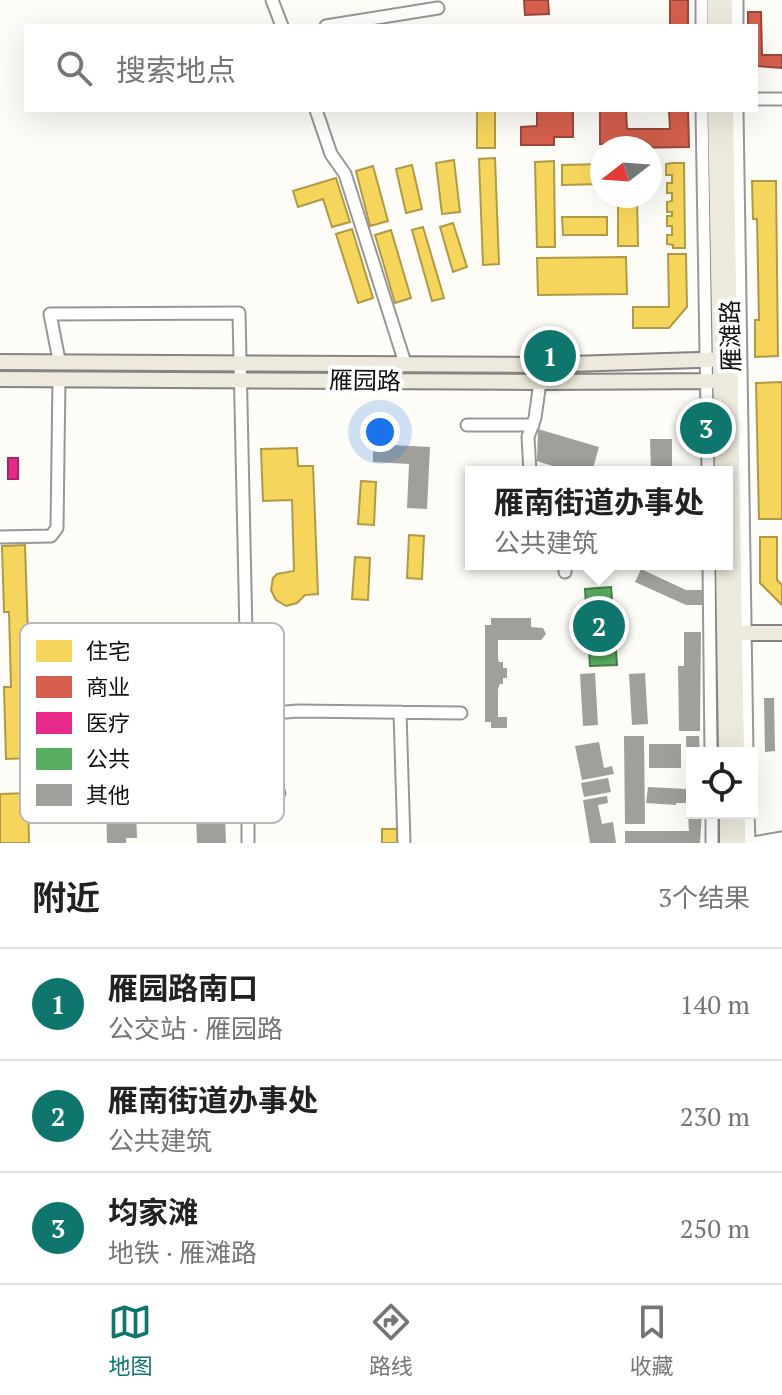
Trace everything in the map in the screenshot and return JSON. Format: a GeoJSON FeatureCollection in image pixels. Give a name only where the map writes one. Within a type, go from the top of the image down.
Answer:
{"type":"FeatureCollection","features":[{"type":"Feature","properties":{"kind":"main road"},"geometry":{"type":"LineString","coordinates":[[715,0],[715,24]]}},
{"type":"Feature","properties":{"kind":"main road"},"geometry":{"type":"LineString","coordinates":[[725,0],[725,24]]}},
{"type":"Feature","properties":{"kind":"main road","name":"雁滩路"},"geometry":{"type":"LineString","coordinates":[[715,112],[719,358],[726,382],[727,466]]}},
{"type":"Feature","properties":{"kind":"main road","name":"雁滩路"},"geometry":{"type":"LineString","coordinates":[[719,358],[726,112]]}},
{"type":"Feature","properties":{"kind":"main road","name":"雁园路"},"geometry":{"type":"LineString","coordinates":[[0,362],[538,365],[719,358]]}},
{"type":"Feature","properties":{"kind":"main road"},"geometry":{"type":"LineString","coordinates":[[59,360],[59,378]]}},
{"type":"Feature","properties":{"kind":"main road","name":"雁园路"},"geometry":{"type":"LineString","coordinates":[[0,379],[726,382]]}},
{"type":"Feature","properties":{"kind":"main road","name":"雁滩路"},"geometry":{"type":"LineString","coordinates":[[722,466],[726,382]]}},
{"type":"Feature","properties":{"kind":"main road","name":"雁滩路"},"geometry":{"type":"LineString","coordinates":[[724,570],[737,747]]}},
{"type":"Feature","properties":{"kind":"main road","name":"雁滩路"},"geometry":{"type":"LineString","coordinates":[[726,747],[728,570]]}},
{"type":"Feature","properties":{"kind":"main road"},"geometry":{"type":"LineString","coordinates":[[729,634],[782,633]]}},
{"type":"Feature","properties":{"kind":"main road"},"geometry":{"type":"LineString","coordinates":[[727,819],[727,843]]}},
{"type":"Feature","properties":{"kind":"main road"},"geometry":{"type":"LineString","coordinates":[[738,819],[738,843]]}},
{"type":"Feature","properties":{"kind":"street"},"geometry":{"type":"LineString","coordinates":[[272,0],[281,24]]}},
{"type":"Feature","properties":{"kind":"street"},"geometry":{"type":"LineString","coordinates":[[702,0],[702,24]]}},
{"type":"Feature","properties":{"kind":"street"},"geometry":{"type":"LineString","coordinates":[[737,0],[737,24]]}},
{"type":"Feature","properties":{"kind":"street"},"geometry":{"type":"LineString","coordinates":[[338,24],[438,8]]}},
{"type":"Feature","properties":{"kind":"street"},"geometry":{"type":"LineString","coordinates":[[758,99],[782,99]]}},
{"type":"Feature","properties":{"kind":"street"},"geometry":{"type":"LineString","coordinates":[[317,112],[331,154],[345,174],[405,363]]}},
{"type":"Feature","properties":{"kind":"street","name":"雁滩路"},"geometry":{"type":"LineString","coordinates":[[702,112],[719,358],[726,382]]}},
{"type":"Feature","properties":{"kind":"street","name":"雁滩路"},"geometry":{"type":"LineString","coordinates":[[709,466],[726,382],[737,112]]}},
{"type":"Feature","properties":{"kind":"street"},"geometry":{"type":"LineString","coordinates":[[59,360],[50,314],[239,313],[246,623]]}},
{"type":"Feature","properties":{"kind":"street"},"geometry":{"type":"LineString","coordinates":[[0,537],[51,536],[57,528],[59,378]]}},
{"type":"Feature","properties":{"kind":"street"},"geometry":{"type":"LineString","coordinates":[[530,466],[528,437],[540,382]]}},
{"type":"Feature","properties":{"kind":"street"},"geometry":{"type":"LineString","coordinates":[[467,425],[533,425]]}},
{"type":"Feature","properties":{"kind":"street","name":"雁滩路"},"geometry":{"type":"LineString","coordinates":[[711,570],[729,634],[746,747]]}},
{"type":"Feature","properties":{"kind":"street","name":"雁滩路"},"geometry":{"type":"LineString","coordinates":[[712,747],[729,634]]}},
{"type":"Feature","properties":{"kind":"street"},"geometry":{"type":"LineString","coordinates":[[400,712],[404,843]]}},
{"type":"Feature","properties":{"kind":"street"},"geometry":{"type":"LineString","coordinates":[[284,713],[461,713]]}},
{"type":"Feature","properties":{"kind":"street"},"geometry":{"type":"LineString","coordinates":[[712,819],[712,843]]}},
{"type":"Feature","properties":{"kind":"street"},"geometry":{"type":"LineString","coordinates":[[749,819],[751,843],[782,838]]}},
{"type":"Feature","properties":{"kind":"building: 住宅"},"geometry":{"type":"Polygon","coordinates":[[[477,112],[495,112],[495,148],[477,148],[477,112]]]}},
{"type":"Feature","properties":{"kind":"building: 住宅"},"geometry":{"type":"Polygon","coordinates":[[[495,158],[499,264],[483,265],[479,159],[495,158]]]}},
{"type":"Feature","properties":{"kind":"building: 住宅"},"geometry":{"type":"Polygon","coordinates":[[[454,160],[460,212],[442,214],[436,163],[454,160]]]}},
{"type":"Feature","properties":{"kind":"building: 住宅"},"geometry":{"type":"Polygon","coordinates":[[[554,161],[555,247],[537,247],[535,162],[554,161]]]}},
{"type":"Feature","properties":{"kind":"building: 住宅"},"geometry":{"type":"Polygon","coordinates":[[[684,163],[685,248],[673,248],[673,245],[667,244],[667,235],[672,235],[672,226],[667,226],[667,216],[672,216],[672,212],[667,212],[667,202],[672,201],[672,193],[667,193],[667,183],[672,183],[672,175],[666,175],[666,164],[684,163]]]}},
{"type":"Feature","properties":{"kind":"building: 住宅"},"geometry":{"type":"Polygon","coordinates":[[[590,164],[590,184],[562,185],[562,165],[590,164]]]}},
{"type":"Feature","properties":{"kind":"building: 住宅"},"geometry":{"type":"Polygon","coordinates":[[[412,165],[422,209],[406,213],[396,169],[412,165]]]}},
{"type":"Feature","properties":{"kind":"building: 住宅"},"geometry":{"type":"Polygon","coordinates":[[[373,166],[388,221],[370,226],[356,171],[373,166]]]}},
{"type":"Feature","properties":{"kind":"building: 住宅"},"geometry":{"type":"Polygon","coordinates":[[[336,178],[350,222],[332,227],[323,199],[298,207],[293,191],[336,178]]]}},
{"type":"Feature","properties":{"kind":"building: 住宅"},"geometry":{"type":"Polygon","coordinates":[[[752,181],[776,181],[778,356],[755,357],[755,320],[759,320],[757,219],[753,219],[752,181]]]}},
{"type":"Feature","properties":{"kind":"building: 住宅"},"geometry":{"type":"Polygon","coordinates":[[[618,208],[637,208],[638,246],[618,246],[618,208]]]}},
{"type":"Feature","properties":{"kind":"building: 住宅"},"geometry":{"type":"Polygon","coordinates":[[[562,217],[607,217],[607,235],[563,235],[562,217]]]}},
{"type":"Feature","properties":{"kind":"building: 住宅"},"geometry":{"type":"Polygon","coordinates":[[[453,223],[467,267],[453,272],[440,227],[453,223]]]}},
{"type":"Feature","properties":{"kind":"building: 住宅"},"geometry":{"type":"Polygon","coordinates":[[[423,227],[444,298],[432,301],[412,230],[423,227]]]}},
{"type":"Feature","properties":{"kind":"building: 住宅"},"geometry":{"type":"Polygon","coordinates":[[[352,229],[373,298],[358,303],[336,234],[352,229]]]}},
{"type":"Feature","properties":{"kind":"building: 住宅"},"geometry":{"type":"Polygon","coordinates":[[[391,230],[411,298],[395,303],[375,235],[391,230]]]}},
{"type":"Feature","properties":{"kind":"building: 住宅"},"geometry":{"type":"Polygon","coordinates":[[[668,254],[686,254],[687,307],[669,328],[633,328],[633,307],[669,307],[668,254]]]}},
{"type":"Feature","properties":{"kind":"building: 住宅"},"geometry":{"type":"Polygon","coordinates":[[[626,257],[627,294],[538,295],[537,258],[626,257]]]}},
{"type":"Feature","properties":{"kind":"building: 住宅"},"geometry":{"type":"Polygon","coordinates":[[[782,382],[782,519],[759,519],[756,383],[782,382]]]}},
{"type":"Feature","properties":{"kind":"building: 住宅"},"geometry":{"type":"Polygon","coordinates":[[[297,448],[298,466],[313,466],[318,594],[305,595],[297,603],[286,606],[276,600],[271,590],[277,574],[294,571],[292,500],[263,501],[261,449],[297,448]]]}},
{"type":"Feature","properties":{"kind":"building: 住宅"},"geometry":{"type":"Polygon","coordinates":[[[361,481],[376,482],[374,525],[358,524],[361,481]]]}},
{"type":"Feature","properties":{"kind":"building: 住宅"},"geometry":{"type":"Polygon","coordinates":[[[409,535],[424,536],[422,579],[407,578],[409,535]]]}},
{"type":"Feature","properties":{"kind":"building: 住宅"},"geometry":{"type":"Polygon","coordinates":[[[760,537],[777,537],[777,580],[782,585],[782,605],[760,583],[760,537]]]}},
{"type":"Feature","properties":{"kind":"building: 住宅"},"geometry":{"type":"Polygon","coordinates":[[[25,545],[28,623],[20,623],[20,758],[6,759],[4,687],[11,687],[9,612],[4,612],[2,546],[25,545]]]}},
{"type":"Feature","properties":{"kind":"building: 住宅"},"geometry":{"type":"Polygon","coordinates":[[[355,557],[370,558],[368,600],[352,599],[355,557]]]}},
{"type":"Feature","properties":{"kind":"building: 住宅"},"geometry":{"type":"Polygon","coordinates":[[[20,793],[20,823],[29,823],[29,843],[0,843],[0,794],[20,793]]]}},
{"type":"Feature","properties":{"kind":"building: 住宅"},"geometry":{"type":"Polygon","coordinates":[[[382,829],[397,829],[397,843],[382,843],[382,829]]]}},
{"type":"Feature","properties":{"kind":"building: 商业"},"geometry":{"type":"Polygon","coordinates":[[[524,0],[548,0],[549,14],[525,15],[524,0]]]}},
{"type":"Feature","properties":{"kind":"building: 商业"},"geometry":{"type":"Polygon","coordinates":[[[670,0],[688,0],[688,24],[670,24],[670,0]]]}},
{"type":"Feature","properties":{"kind":"building: 商业"},"geometry":{"type":"Polygon","coordinates":[[[748,12],[761,12],[762,55],[782,55],[782,68],[758,66],[758,24],[748,24],[748,12]]]}},
{"type":"Feature","properties":{"kind":"building: 商业"},"geometry":{"type":"Polygon","coordinates":[[[537,112],[573,112],[573,137],[554,137],[554,145],[521,145],[521,127],[537,126],[537,112]]]}},
{"type":"Feature","properties":{"kind":"building: 商业"},"geometry":{"type":"Polygon","coordinates":[[[600,112],[626,112],[627,129],[670,129],[669,112],[688,112],[689,147],[662,147],[662,136],[600,136],[600,112]]]}},
{"type":"Feature","properties":{"kind":"building: 医疗"},"geometry":{"type":"Polygon","coordinates":[[[8,458],[18,458],[18,479],[8,479],[8,458]]]}},
{"type":"Feature","properties":{"kind":"building: 公共"},"geometry":{"type":"Polygon","coordinates":[[[611,587],[612,599],[606,600],[607,618],[612,617],[613,634],[608,634],[609,651],[616,651],[617,665],[590,666],[585,589],[611,587]]]}},
{"type":"Feature","properties":{"kind":"building: 其他"},"geometry":{"type":"Polygon","coordinates":[[[538,429],[599,447],[594,466],[552,466],[537,461],[538,429]]]}},
{"type":"Feature","properties":{"kind":"building: 其他"},"geometry":{"type":"Polygon","coordinates":[[[650,439],[672,439],[672,466],[651,466],[650,439]]]}},
{"type":"Feature","properties":{"kind":"building: 其他"},"geometry":{"type":"Polygon","coordinates":[[[373,444],[430,447],[427,509],[407,508],[409,464],[373,462],[373,444]]]}},
{"type":"Feature","properties":{"kind":"building: 其他"},"geometry":{"type":"Polygon","coordinates":[[[643,570],[686,590],[703,590],[703,605],[686,605],[635,582],[643,570]]]}},
{"type":"Feature","properties":{"kind":"building: 其他"},"geometry":{"type":"Polygon","coordinates":[[[491,618],[531,618],[531,627],[543,628],[546,634],[541,640],[498,640],[498,659],[503,662],[503,668],[507,668],[507,678],[503,678],[503,684],[498,689],[498,717],[507,717],[507,728],[491,728],[491,722],[485,722],[485,625],[491,625],[491,618]]]}},
{"type":"Feature","properties":{"kind":"building: 其他"},"geometry":{"type":"Polygon","coordinates":[[[684,632],[701,632],[700,731],[679,731],[678,666],[684,666],[684,632]]]}},
{"type":"Feature","properties":{"kind":"building: 其他"},"geometry":{"type":"Polygon","coordinates":[[[595,673],[598,725],[583,726],[580,674],[595,673]]]}},
{"type":"Feature","properties":{"kind":"building: 其他"},"geometry":{"type":"Polygon","coordinates":[[[645,673],[648,724],[632,725],[629,674],[645,673]]]}},
{"type":"Feature","properties":{"kind":"building: 其他"},"geometry":{"type":"Polygon","coordinates":[[[764,698],[774,698],[775,751],[765,752],[764,698]]]}},
{"type":"Feature","properties":{"kind":"building: 其他"},"geometry":{"type":"Polygon","coordinates":[[[624,736],[644,736],[645,824],[625,824],[624,736]]]}},
{"type":"Feature","properties":{"kind":"building: 其他"},"geometry":{"type":"Polygon","coordinates":[[[686,736],[699,736],[700,747],[686,747],[686,736]]]}},
{"type":"Feature","properties":{"kind":"building: 其他"},"geometry":{"type":"Polygon","coordinates":[[[599,742],[604,768],[612,766],[614,774],[582,780],[575,746],[599,742]]]}},
{"type":"Feature","properties":{"kind":"building: 其他"},"geometry":{"type":"Polygon","coordinates":[[[649,744],[681,744],[681,768],[649,768],[649,744]]]}},
{"type":"Feature","properties":{"kind":"building: 其他"},"geometry":{"type":"Polygon","coordinates":[[[608,778],[611,792],[584,797],[581,783],[608,778]]]}},
{"type":"Feature","properties":{"kind":"building: 其他"},"geometry":{"type":"Polygon","coordinates":[[[648,787],[686,789],[686,803],[646,803],[648,787]]]}},
{"type":"Feature","properties":{"kind":"building: 其他"},"geometry":{"type":"Polygon","coordinates":[[[607,796],[608,803],[598,805],[602,824],[613,822],[616,843],[590,843],[583,800],[607,796]]]}},
{"type":"Feature","properties":{"kind":"building: 其他"},"geometry":{"type":"Polygon","coordinates":[[[688,819],[702,819],[700,843],[625,843],[625,831],[689,831],[688,819]]]}},
{"type":"Feature","properties":{"kind":"building: 其他"},"geometry":{"type":"Polygon","coordinates":[[[107,823],[136,823],[137,838],[126,838],[126,843],[107,843],[107,823]]]}},
{"type":"Feature","properties":{"kind":"building: 其他"},"geometry":{"type":"Polygon","coordinates":[[[196,823],[225,823],[226,843],[197,843],[196,823]]]}},
{"type":"Feature","properties":{"kind":"place","name":"雁园路南口"},"geometry":{"type":"Point","coordinates":[550,356]}},
{"type":"Feature","properties":{"kind":"place","name":"均家滩"},"geometry":{"type":"Point","coordinates":[706,428]}},
{"type":"Feature","properties":{"kind":"place","name":"雁南街道办事处"},"geometry":{"type":"Point","coordinates":[599,626]}}]}
